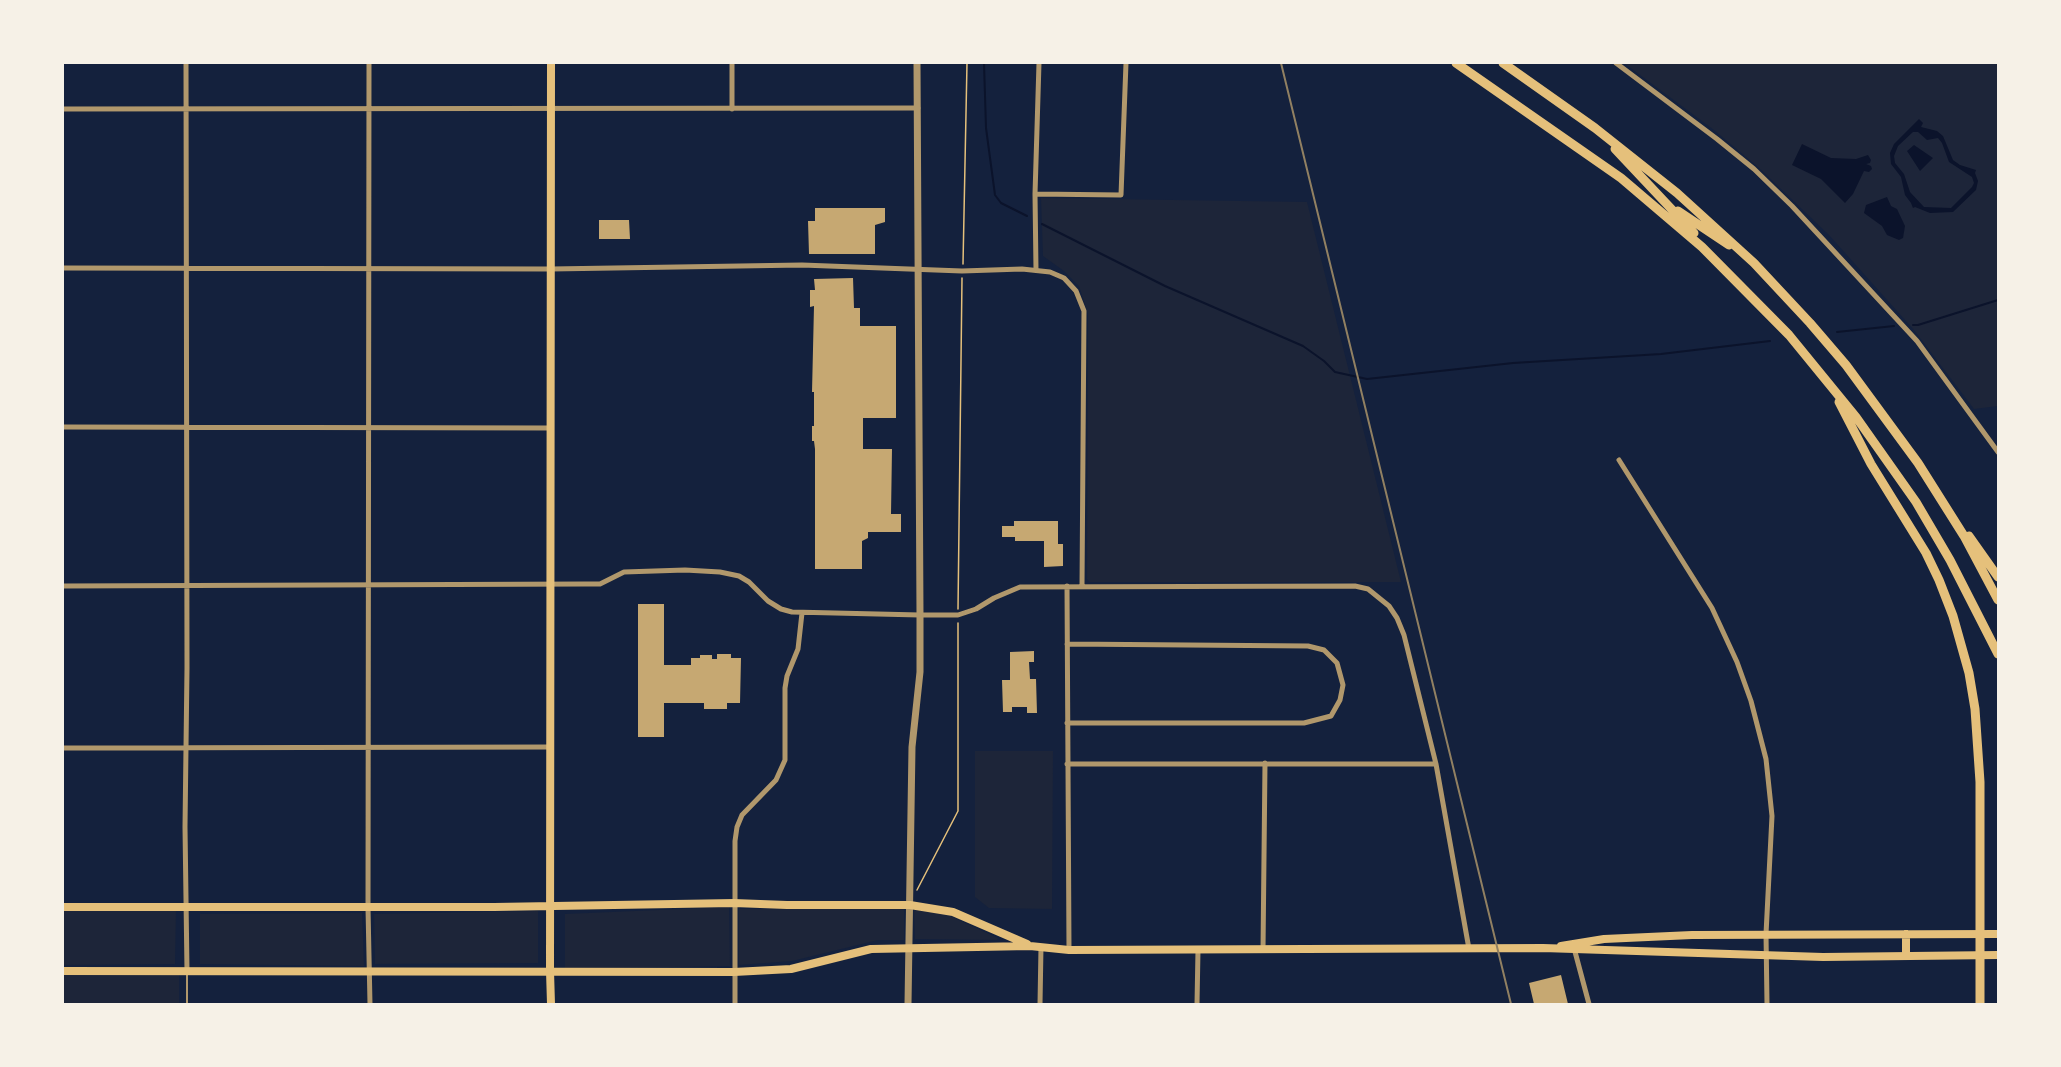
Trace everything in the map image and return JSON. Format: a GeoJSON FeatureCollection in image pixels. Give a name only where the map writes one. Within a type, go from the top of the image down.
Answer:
{"type":"FeatureCollection","features":[{"type":"Feature","properties":{"kind":"highway"},"geometry":{"type":"LineString","coordinates":[[1456,63],[1754,263]]}},
{"type":"Feature","properties":{"kind":"highway"},"geometry":{"type":"LineString","coordinates":[[1503,63],[1595,128],[1677,193],[1754,263],[1846,365],[1998,577]]}},
{"type":"Feature","properties":{"kind":"highway"},"geometry":{"type":"LineString","coordinates":[[1595,128],[1789,335],[1828,381],[1916,502],[1950,560],[1998,654]]}},
{"type":"Feature","properties":{"kind":"highway"},"geometry":{"type":"LineString","coordinates":[[1580,148],[1662,211],[1737,280]]}},
{"type":"Feature","properties":{"kind":"highway"},"geometry":{"type":"LineString","coordinates":[[1828,381],[1872,464],[1913,528],[1926,553],[1939,580],[1961,644],[1975,709],[1979,756],[1980,1004]]}},
{"type":"Feature","properties":{"kind":"highway"},"geometry":{"type":"LineString","coordinates":[[1918,463],[1964,536],[1998,600]]}},
{"type":"Feature","properties":{"kind":"main road"},"geometry":{"type":"LineString","coordinates":[[551,63],[551,1004]]}},
{"type":"Feature","properties":{"kind":"main road"},"geometry":{"type":"LineString","coordinates":[[63,907],[368,908],[734,903],[910,905],[953,912],[1030,946]]}},
{"type":"Feature","properties":{"kind":"main road"},"geometry":{"type":"LineString","coordinates":[[1574,947],[1604,939],[1766,934],[1998,934]]}},
{"type":"Feature","properties":{"kind":"main road"},"geometry":{"type":"LineString","coordinates":[[1906,934],[1906,955]]}},
{"type":"Feature","properties":{"kind":"main road"},"geometry":{"type":"LineString","coordinates":[[63,971],[734,972],[791,969],[871,949],[908,947],[1030,946],[1069,950],[1574,947],[1823,957],[1998,955]]}},
{"type":"Feature","properties":{"kind":"street"},"geometry":{"type":"LineString","coordinates":[[186,63],[187,747],[185,827],[187,971]]}},
{"type":"Feature","properties":{"kind":"street"},"geometry":{"type":"LineString","coordinates":[[369,63],[368,908],[370,1004]]}},
{"type":"Feature","properties":{"kind":"street"},"geometry":{"type":"LineString","coordinates":[[732,63],[732,109]]}},
{"type":"Feature","properties":{"kind":"street"},"geometry":{"type":"LineString","coordinates":[[908,1004],[912,747],[920,672],[921,615],[917,63]]}},
{"type":"Feature","properties":{"kind":"street"},"geometry":{"type":"LineString","coordinates":[[1036,270],[1035,194],[1040,63]]}},
{"type":"Feature","properties":{"kind":"street"},"geometry":{"type":"LineString","coordinates":[[1035,194],[1121,195],[1126,63]]}},
{"type":"Feature","properties":{"kind":"street"},"geometry":{"type":"LineString","coordinates":[[1616,63],[1754,169],[1792,206],[1917,341],[1998,452]]}},
{"type":"Feature","properties":{"kind":"street"},"geometry":{"type":"LineString","coordinates":[[63,109],[918,108]]}},
{"type":"Feature","properties":{"kind":"street"},"geometry":{"type":"LineString","coordinates":[[63,268],[551,269],[802,265],[1050,272],[1064,279],[1076,291],[1084,311],[1082,586]]}},
{"type":"Feature","properties":{"kind":"street"},"geometry":{"type":"LineString","coordinates":[[63,428],[551,428]]}},
{"type":"Feature","properties":{"kind":"street"},"geometry":{"type":"LineString","coordinates":[[1619,460],[1712,609],[1737,662],[1751,701],[1766,759],[1772,816],[1766,934],[1767,1004]]}},
{"type":"Feature","properties":{"kind":"street"},"geometry":{"type":"LineString","coordinates":[[63,586],[600,584],[624,572],[720,572],[740,576],[768,601],[781,609],[802,613],[958,615],[976,609],[1020,587],[1355,585],[1368,589],[1389,606],[1404,635],[1436,764],[1469,949]]}},
{"type":"Feature","properties":{"kind":"street"},"geometry":{"type":"LineString","coordinates":[[1067,586],[1069,950]]}},
{"type":"Feature","properties":{"kind":"street"},"geometry":{"type":"LineString","coordinates":[[735,1004],[734,903],[737,827],[748,808],[776,780],[784,759],[785,688],[787,676],[798,649],[802,613]]}},
{"type":"Feature","properties":{"kind":"street"},"geometry":{"type":"LineString","coordinates":[[1067,644],[1308,646],[1324,650],[1338,663],[1343,685],[1340,700],[1330,716],[1304,723],[1067,723]]}},
{"type":"Feature","properties":{"kind":"street"},"geometry":{"type":"LineString","coordinates":[[63,748],[551,747]]}},
{"type":"Feature","properties":{"kind":"street"},"geometry":{"type":"LineString","coordinates":[[1263,950],[1264,763]]}},
{"type":"Feature","properties":{"kind":"street"},"geometry":{"type":"LineString","coordinates":[[1067,764],[1436,764]]}},
{"type":"Feature","properties":{"kind":"street"},"geometry":{"type":"LineString","coordinates":[[1040,1004],[1041,947]]}},
{"type":"Feature","properties":{"kind":"street"},"geometry":{"type":"LineString","coordinates":[[1574,947],[1589,1004]]}},
{"type":"Feature","properties":{"kind":"street"},"geometry":{"type":"LineString","coordinates":[[1197,1004],[1198,950]]}},
{"type":"Feature","properties":{"kind":"lane"},"geometry":{"type":"LineString","coordinates":[[187,971],[187,1004]]}},
{"type":"Feature","properties":{"kind":"path"},"geometry":{"type":"LineString","coordinates":[[910,905],[958,811],[962,271],[967,63]]}},
{"type":"Feature","properties":{"kind":"shaded area"},"geometry":{"type":"Polygon","coordinates":[[[1624,63],[1998,63],[1998,406],[1974,409],[1914,330],[1829,235],[1758,167],[1714,130],[1624,63]]]}},
{"type":"Feature","properties":{"kind":"shaded area"},"geometry":{"type":"Polygon","coordinates":[[[1919,119],[1923,123],[1921,127],[1937,131],[1943,136],[1953,160],[1976,170],[1978,181],[1976,190],[1953,212],[1930,213],[1913,208],[1905,195],[1901,177],[1891,164],[1890,153],[1894,144],[1919,119]],[[1913,132],[1898,146],[1894,156],[1895,163],[1904,174],[1910,192],[1924,207],[1951,208],[1972,187],[1974,183],[1972,177],[1949,162],[1938,138],[1927,140],[1918,132],[1913,132]]]}},
{"type":"Feature","properties":{"kind":"shaded area"},"geometry":{"type":"Polygon","coordinates":[[[1802,144],[1831,158],[1856,159],[1868,155],[1871,160],[1866,164],[1872,169],[1869,172],[1864,171],[1853,194],[1845,203],[1821,179],[1792,165],[1802,144]]]}},
{"type":"Feature","properties":{"kind":"shaded area"},"geometry":{"type":"Polygon","coordinates":[[[1914,145],[1933,158],[1920,171],[1907,151],[1914,145]]]}},
{"type":"Feature","properties":{"kind":"shaded area"},"geometry":{"type":"Polygon","coordinates":[[[1887,197],[1891,206],[1897,209],[1905,226],[1903,238],[1899,240],[1887,235],[1882,226],[1864,213],[1866,205],[1887,197]]]}},
{"type":"Feature","properties":{"kind":"shaded area"},"geometry":{"type":"Polygon","coordinates":[[[1041,198],[1307,202],[1401,582],[1090,582],[1087,579],[1088,314],[1079,286],[1064,271],[1043,256],[1041,198]]]}},
{"type":"Feature","properties":{"kind":"shaded area"},"geometry":{"type":"Polygon","coordinates":[[[975,751],[1053,751],[1052,909],[989,908],[975,897],[975,751]]]}},
{"type":"Feature","properties":{"kind":"shaded area"},"geometry":{"type":"Polygon","coordinates":[[[729,907],[730,966],[565,969],[565,914],[729,907]]]}},
{"type":"Feature","properties":{"kind":"shaded area"},"geometry":{"type":"Polygon","coordinates":[[[904,907],[904,940],[878,940],[792,961],[739,965],[739,909],[904,907]]]}},
{"type":"Feature","properties":{"kind":"shaded area"},"geometry":{"type":"Polygon","coordinates":[[[914,908],[950,916],[998,938],[997,940],[915,939],[914,908]]]}},
{"type":"Feature","properties":{"kind":"shaded area"},"geometry":{"type":"Polygon","coordinates":[[[176,910],[175,964],[63,965],[63,911],[176,910]]]}},
{"type":"Feature","properties":{"kind":"shaded area"},"geometry":{"type":"Polygon","coordinates":[[[538,911],[538,963],[375,964],[374,914],[538,911]]]}},
{"type":"Feature","properties":{"kind":"shaded area"},"geometry":{"type":"Polygon","coordinates":[[[362,913],[364,966],[200,964],[200,914],[362,913]]]}},
{"type":"Feature","properties":{"kind":"shaded area"},"geometry":{"type":"Polygon","coordinates":[[[63,974],[179,974],[179,1004],[63,1004],[63,974]]]}},
{"type":"Feature","properties":{"kind":"building"},"geometry":{"type":"Polygon","coordinates":[[[815,208],[885,208],[885,222],[875,225],[875,254],[809,254],[808,221],[815,221],[815,208]]]}},
{"type":"Feature","properties":{"kind":"building"},"geometry":{"type":"Polygon","coordinates":[[[599,220],[629,220],[630,239],[599,239],[599,220]]]}},
{"type":"Feature","properties":{"kind":"building"},"geometry":{"type":"Polygon","coordinates":[[[853,278],[854,308],[860,308],[860,326],[896,326],[896,418],[863,418],[863,449],[892,449],[891,514],[901,514],[901,532],[868,532],[868,538],[862,541],[862,569],[815,569],[815,449],[814,441],[812,441],[814,306],[810,307],[810,290],[815,290],[814,279],[853,278]]]}},
{"type":"Feature","properties":{"kind":"building"},"geometry":{"type":"Polygon","coordinates":[[[1014,521],[1058,521],[1058,544],[1063,544],[1063,566],[1044,567],[1044,541],[1015,541],[1015,537],[1002,537],[1002,526],[1014,526],[1014,521]]]}},
{"type":"Feature","properties":{"kind":"building"},"geometry":{"type":"Polygon","coordinates":[[[638,604],[664,604],[664,665],[691,665],[691,658],[700,658],[700,655],[712,655],[712,659],[717,659],[717,654],[731,654],[731,658],[741,658],[740,703],[727,703],[727,709],[704,709],[704,703],[664,703],[664,737],[638,737],[638,604]]]}},
{"type":"Feature","properties":{"kind":"building"},"geometry":{"type":"Polygon","coordinates":[[[1034,651],[1034,662],[1029,662],[1030,679],[1036,679],[1037,713],[1027,713],[1027,707],[1012,707],[1012,712],[1003,712],[1002,680],[1010,680],[1010,652],[1034,651]]]}},
{"type":"Feature","properties":{"kind":"building"},"geometry":{"type":"Polygon","coordinates":[[[1561,975],[1568,1004],[1534,1004],[1529,983],[1561,975]]]}},
{"type":"Feature","properties":{"kind":"waterway"},"geometry":{"type":"LineString","coordinates":[[984,63],[986,128],[995,195],[1001,203],[1027,216]]}},
{"type":"Feature","properties":{"kind":"waterway"},"geometry":{"type":"LineString","coordinates":[[1042,224],[1165,286],[1303,346],[1335,372],[1367,379],[1513,363],[1661,354],[1770,341]]}},
{"type":"Feature","properties":{"kind":"waterway"},"geometry":{"type":"LineString","coordinates":[[1913,325],[1998,300]]}},
{"type":"Feature","properties":{"kind":"waterway"},"geometry":{"type":"LineString","coordinates":[[1837,332],[1894,326]]}},
{"type":"Feature","properties":{"kind":"railway"},"geometry":{"type":"LineString","coordinates":[[1281,63],[1511,1004]]}}]}
